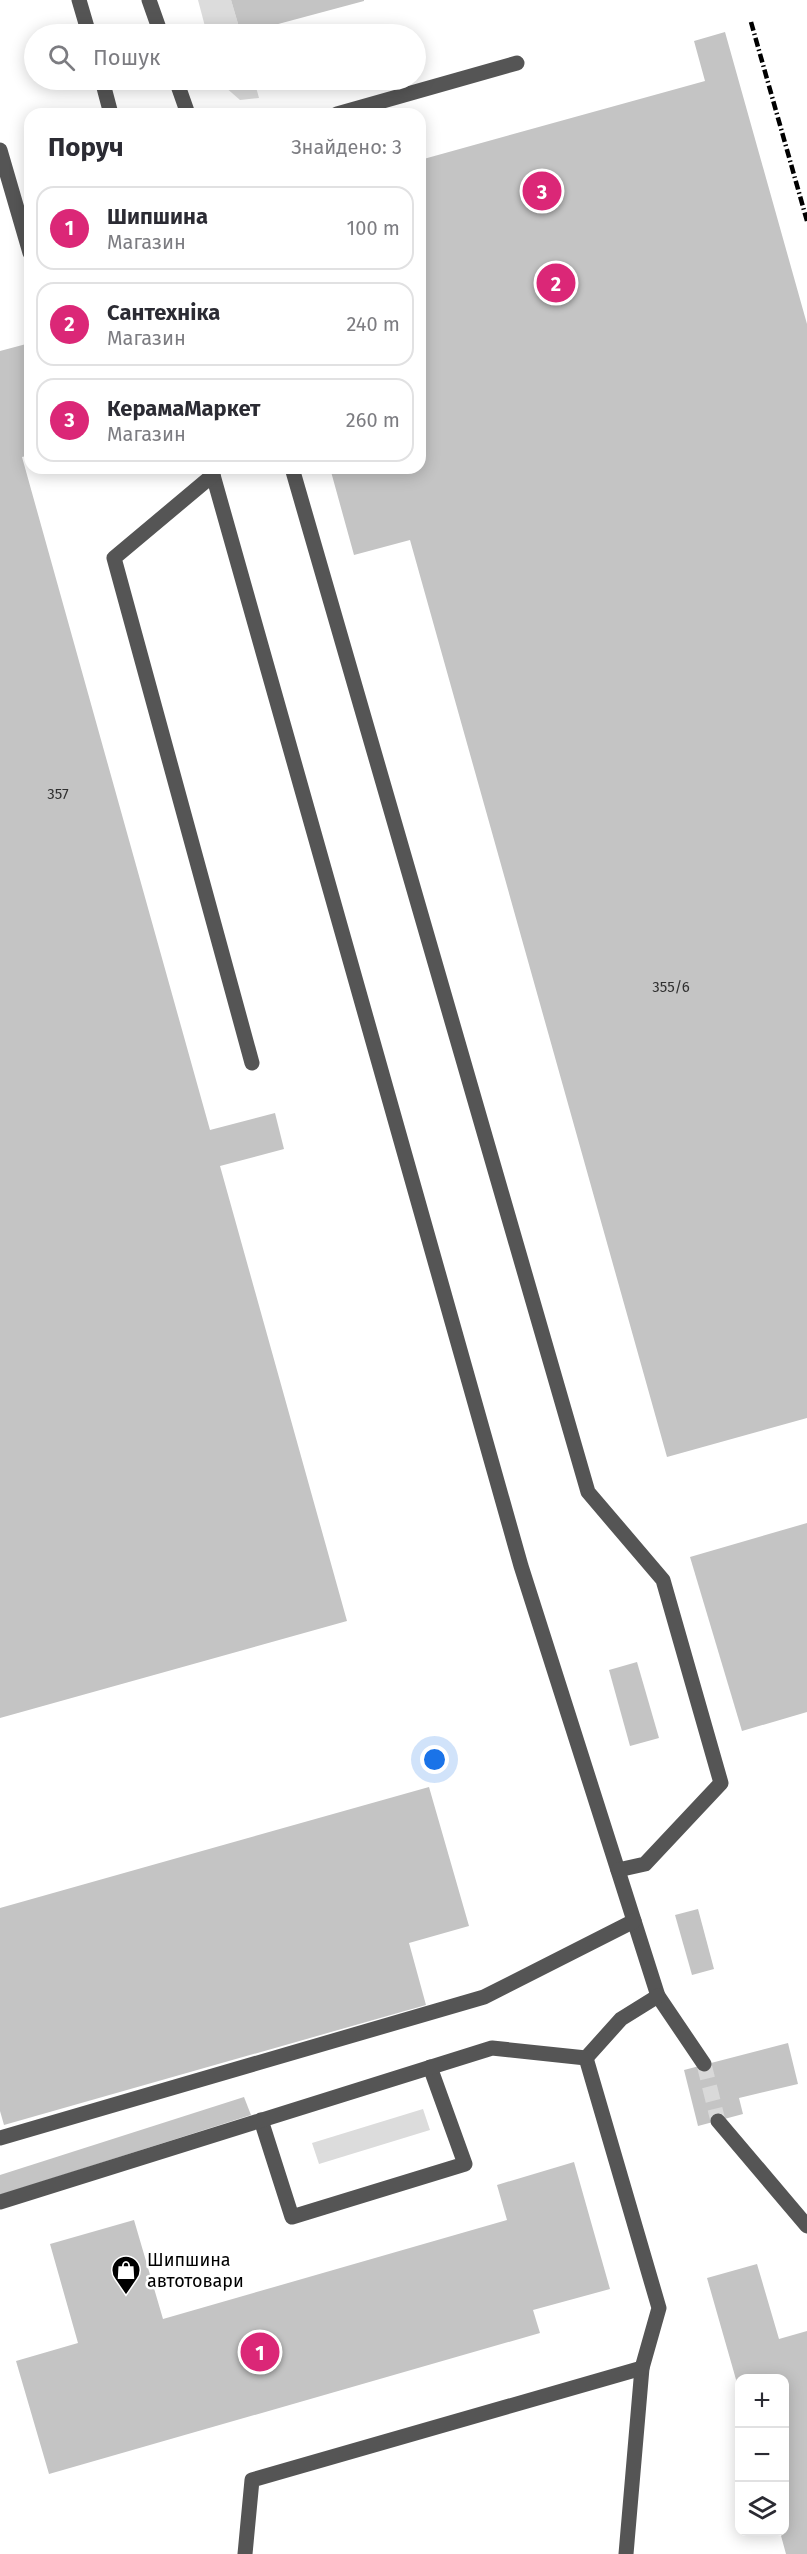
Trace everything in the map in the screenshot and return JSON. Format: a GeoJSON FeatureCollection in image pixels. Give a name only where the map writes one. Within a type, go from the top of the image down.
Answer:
{"type":"FeatureCollection","features":[{"type":"Feature","properties":{"kind":"lane"},"geometry":{"type":"LineString","coordinates":[[79,0],[86,24]]}},
{"type":"Feature","properties":{"kind":"lane"},"geometry":{"type":"LineString","coordinates":[[149,0],[157,24]]}},
{"type":"Feature","properties":{"kind":"lane"},"geometry":{"type":"LineString","coordinates":[[426,89],[517,63]]}},
{"type":"Feature","properties":{"kind":"lane"},"geometry":{"type":"LineString","coordinates":[[105,90],[109,108]]}},
{"type":"Feature","properties":{"kind":"lane"},"geometry":{"type":"LineString","coordinates":[[180,90],[186,108]]}},
{"type":"Feature","properties":{"kind":"lane"},"geometry":{"type":"LineString","coordinates":[[358,108],[422,90]]}},
{"type":"Feature","properties":{"kind":"lane"},"geometry":{"type":"LineString","coordinates":[[0,150],[24,232]]}},
{"type":"Feature","properties":{"kind":"lane"},"geometry":{"type":"LineString","coordinates":[[210,474],[114,558],[252,1063]]}},
{"type":"Feature","properties":{"kind":"lane"},"geometry":{"type":"LineString","coordinates":[[213,474],[520,1566],[658,1996],[704,2064]]}},
{"type":"Feature","properties":{"kind":"lane"},"geometry":{"type":"LineString","coordinates":[[294,474],[588,1492],[663,1580],[722,1783],[645,1864],[618,1870]]}},
{"type":"Feature","properties":{"kind":"lane"},"geometry":{"type":"LineString","coordinates":[[0,2138],[484,1996],[634,1921]]}},
{"type":"Feature","properties":{"kind":"lane"},"geometry":{"type":"LineString","coordinates":[[586,2058],[621,2019],[658,1996]]}},
{"type":"Feature","properties":{"kind":"lane"},"geometry":{"type":"LineString","coordinates":[[0,2202],[492,2048],[586,2058]]}},
{"type":"Feature","properties":{"kind":"lane"},"geometry":{"type":"LineString","coordinates":[[586,2058],[659,2308],[642,2368],[626,2554]]}},
{"type":"Feature","properties":{"kind":"lane"},"geometry":{"type":"LineString","coordinates":[[261,2120],[292,2217],[465,2164],[430,2067]]}},
{"type":"Feature","properties":{"kind":"lane"},"geometry":{"type":"LineString","coordinates":[[718,2121],[807,2226]]}},
{"type":"Feature","properties":{"kind":"lane"},"geometry":{"type":"LineString","coordinates":[[245,2554],[252,2480],[642,2368]]}},
{"type":"Feature","properties":{"kind":"shaded area"},"geometry":{"type":"Polygon","coordinates":[[[198,0],[231,0],[238,24],[204,24],[198,0]]]}},
{"type":"Feature","properties":{"kind":"shaded area"},"geometry":{"type":"Polygon","coordinates":[[[229,90],[257,90],[259,98],[240,100],[229,90]]]}},
{"type":"Feature","properties":{"kind":"shaded area"},"geometry":{"type":"Polygon","coordinates":[[[423,2109],[430,2130],[319,2164],[312,2143],[423,2109]]]}},
{"type":"Feature","properties":{"kind":"building"},"geometry":{"type":"Polygon","coordinates":[[[231,0],[364,0],[278,24],[238,24],[231,0]]]}},
{"type":"Feature","properties":{"kind":"building"},"geometry":{"type":"Polygon","coordinates":[[[725,32],[807,324],[807,1418],[667,1457],[410,540],[354,555],[332,474],[426,474],[426,158],[705,81],[694,41],[725,32]]]}},
{"type":"Feature","properties":{"kind":"building"},"geometry":{"type":"Polygon","coordinates":[[[24,345],[24,456],[22,457],[24,474],[27,474],[210,1130],[275,1113],[284,1149],[220,1166],[347,1621],[0,1718],[0,351],[24,345]]]}},
{"type":"Feature","properties":{"kind":"building"},"geometry":{"type":"Polygon","coordinates":[[[807,1523],[807,1712],[742,1731],[690,1557],[807,1523]]]}},
{"type":"Feature","properties":{"kind":"building"},"geometry":{"type":"Polygon","coordinates":[[[637,1662],[659,1738],[630,1746],[609,1670],[637,1662]]]}},
{"type":"Feature","properties":{"kind":"building"},"geometry":{"type":"Polygon","coordinates":[[[429,1787],[469,1926],[409,1943],[426,2005],[4,2125],[0,2111],[0,1908],[429,1787]]]}},
{"type":"Feature","properties":{"kind":"building"},"geometry":{"type":"Polygon","coordinates":[[[698,1909],[714,1969],[692,1975],[675,1915],[698,1909]]]}},
{"type":"Feature","properties":{"kind":"building"},"geometry":{"type":"Polygon","coordinates":[[[788,2043],[798,2084],[739,2098],[743,2114],[698,2126],[684,2070],[788,2043]]]}},
{"type":"Feature","properties":{"kind":"building"},"geometry":{"type":"Polygon","coordinates":[[[244,2097],[251,2115],[0,2195],[0,2175],[244,2097]]]}},
{"type":"Feature","properties":{"kind":"building"},"geometry":{"type":"Polygon","coordinates":[[[574,2162],[610,2289],[533,2310],[540,2333],[49,2474],[16,2361],[78,2343],[50,2244],[134,2220],[163,2319],[507,2220],[497,2185],[574,2162]]]}},
{"type":"Feature","properties":{"kind":"building"},"geometry":{"type":"Polygon","coordinates":[[[757,2264],[779,2339],[807,2331],[807,2554],[786,2554],[781,2536],[789,2536],[789,2374],[735,2374],[735,2376],[707,2278],[757,2264]]]}},
{"type":"Feature","properties":{"kind":"tunnel"},"geometry":{"type":"LineString","coordinates":[[704,2064],[718,2121]]}},
{"type":"Feature","properties":{"kind":"railway"},"geometry":{"type":"LineString","coordinates":[[751,22],[807,221]]}},
{"type":"Feature","properties":{"kind":"place","name":"КерамаМаркет"},"geometry":{"type":"Point","coordinates":[542,191]}},
{"type":"Feature","properties":{"kind":"place","name":"Сантехніка"},"geometry":{"type":"Point","coordinates":[556,283]}},
{"type":"Feature","properties":{"kind":"place","name":"Шипшина автотовари"},"geometry":{"type":"Point","coordinates":[126,2296]}},
{"type":"Feature","properties":{"kind":"place","name":"Шипшина"},"geometry":{"type":"Point","coordinates":[260,2352]}}]}
